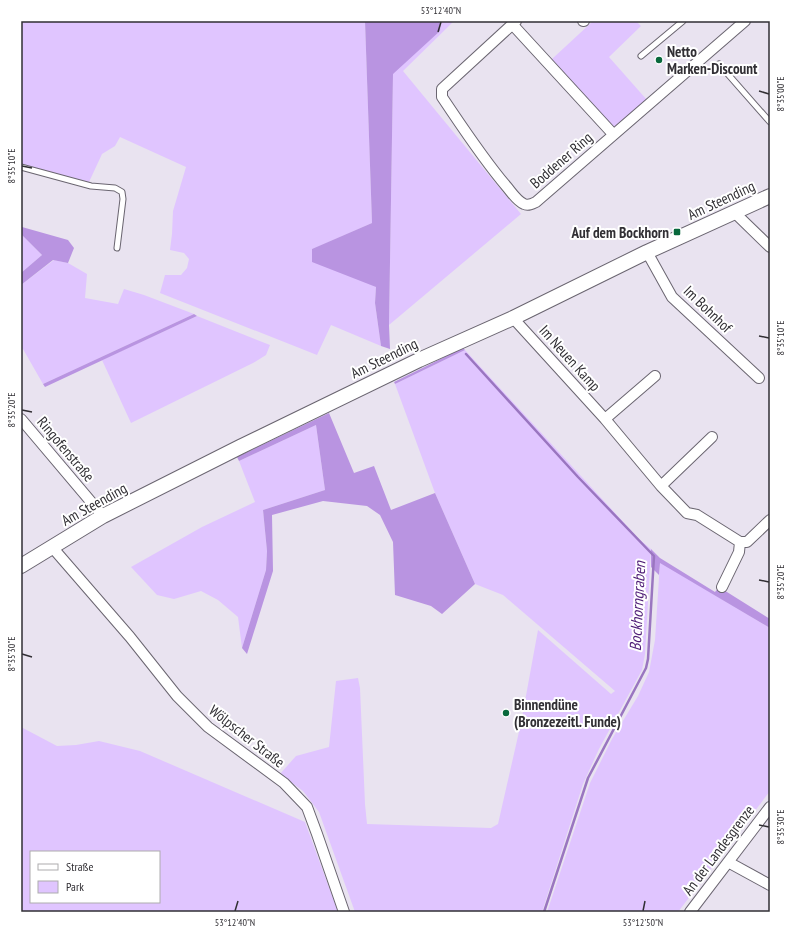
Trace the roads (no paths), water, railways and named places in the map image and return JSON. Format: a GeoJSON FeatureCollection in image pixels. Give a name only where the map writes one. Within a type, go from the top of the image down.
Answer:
{"type":"FeatureCollection","features":[{"type":"Feature","properties":{"kind":"street","name":"Boddener Ring"},"geometry":{"type":"LineString","coordinates":[[514,23],[442,89],[442,97],[482,155],[518,200],[525,205],[531,205],[744,21]]}},
{"type":"Feature","properties":{"kind":"street"},"geometry":{"type":"LineString","coordinates":[[514,23],[613,134]]}},
{"type":"Feature","properties":{"kind":"street","name":"Am Steending"},"geometry":{"type":"LineString","coordinates":[[21,566],[103,516],[240,447],[419,360],[513,318],[647,252],[770,196]]}},
{"type":"Feature","properties":{"kind":"street"},"geometry":{"type":"LineString","coordinates":[[735,213],[770,248]]}},
{"type":"Feature","properties":{"kind":"street","name":"Im Bohnhof"},"geometry":{"type":"LineString","coordinates":[[647,252],[672,296],[759,378]]}},
{"type":"Feature","properties":{"kind":"street","name":"Im Neuen Kamp"},"geometry":{"type":"LineString","coordinates":[[513,318],[605,419],[661,486],[687,513],[697,515],[740,542]]}},
{"type":"Feature","properties":{"kind":"street"},"geometry":{"type":"LineString","coordinates":[[605,419],[655,376]]}},
{"type":"Feature","properties":{"kind":"street","name":"Ringofenstraße"},"geometry":{"type":"LineString","coordinates":[[21,419],[103,516]]}},
{"type":"Feature","properties":{"kind":"street"},"geometry":{"type":"LineString","coordinates":[[661,486],[712,437]]}},
{"type":"Feature","properties":{"kind":"street"},"geometry":{"type":"LineString","coordinates":[[722,587],[739,552],[740,542],[747,542],[770,520]]}},
{"type":"Feature","properties":{"kind":"street","name":"Wölpscher Straße"},"geometry":{"type":"LineString","coordinates":[[52,548],[130,637],[177,696],[214,732],[284,783],[307,807],[344,912]]}},
{"type":"Feature","properties":{"kind":"street","name":"An der Landesgrenze"},"geometry":{"type":"LineString","coordinates":[[690,912],[770,807]]}},
{"type":"Feature","properties":{"kind":"street"},"geometry":{"type":"LineString","coordinates":[[728,862],[770,885]]}},
{"type":"Feature","properties":{"kind":"lane"},"geometry":{"type":"LineString","coordinates":[[641,56],[683,21]]}},
{"type":"Feature","properties":{"kind":"lane"},"geometry":{"type":"LineString","coordinates":[[720,64],[770,122]]}},
{"type":"Feature","properties":{"kind":"lane"},"geometry":{"type":"LineString","coordinates":[[21,167],[90,186],[115,188],[122,192],[123,199],[117,248]]}},
{"type":"Feature","properties":{"kind":"waterway","name":"Bockhorngraben"},"geometry":{"type":"LineString","coordinates":[[466,354],[578,477],[654,556],[648,659],[646,668],[588,778],[544,912]]}},
{"type":"Feature","properties":{"kind":"place","name":"Netto Marken-Discount"},"geometry":{"type":"Point","coordinates":[659,60]}},
{"type":"Feature","properties":{"kind":"place","name":"Auf dem Bockhorn"},"geometry":{"type":"Point","coordinates":[677,232]}},
{"type":"Feature","properties":{"kind":"place","name":"Binnendüne (Bronzezeitl. Funde)"},"geometry":{"type":"Point","coordinates":[506,713]}}]}
